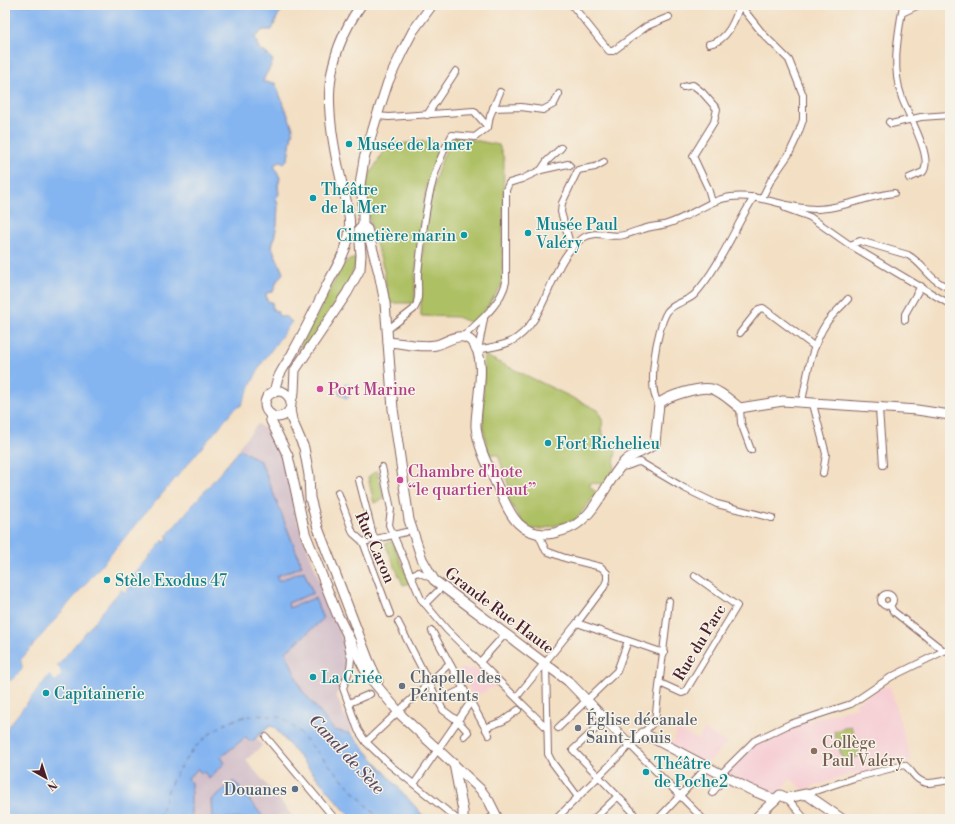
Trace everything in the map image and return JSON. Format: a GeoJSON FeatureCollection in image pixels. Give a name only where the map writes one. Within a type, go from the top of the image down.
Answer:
{"type":"FeatureCollection","features":[{"type":"Feature","properties":{"kind":"street"},"geometry":{"type":"LineString","coordinates":[[361,5],[347,28],[337,50],[328,111],[349,215],[348,237],[342,255],[286,365],[278,376],[275,392],[269,396],[266,401],[266,408],[270,414],[271,421],[283,442],[294,477],[306,533],[343,628],[351,659],[348,677],[343,688],[358,730],[366,742],[390,765],[457,819]]}},
{"type":"Feature","properties":{"kind":"street"},"geometry":{"type":"LineString","coordinates":[[270,414],[280,417],[285,415],[294,388],[295,370],[347,293],[360,269],[361,255],[359,230],[363,226],[363,202],[360,186],[364,159],[388,82],[413,32],[432,5]]}},
{"type":"Feature","properties":{"kind":"street"},"geometry":{"type":"LineString","coordinates":[[572,5],[609,51],[613,51],[647,26],[669,17]]}},
{"type":"Feature","properties":{"kind":"street"},"geometry":{"type":"LineString","coordinates":[[709,44],[715,44],[732,27],[740,5]]}},
{"type":"Feature","properties":{"kind":"street"},"geometry":{"type":"LineString","coordinates":[[740,5],[764,34],[789,60],[803,94],[803,120],[797,138],[789,154],[771,180],[762,198]]}},
{"type":"Feature","properties":{"kind":"street"},"geometry":{"type":"LineString","coordinates":[[903,5],[895,70],[902,100],[912,119],[926,165],[923,172],[909,178]]}},
{"type":"Feature","properties":{"kind":"street"},"geometry":{"type":"LineString","coordinates":[[902,13],[919,5]]}},
{"type":"Feature","properties":{"kind":"street"},"geometry":{"type":"LineString","coordinates":[[427,115],[456,71]]}},
{"type":"Feature","properties":{"kind":"street"},"geometry":{"type":"LineString","coordinates":[[684,87],[693,86],[702,92],[717,109],[714,122],[692,156],[708,188],[712,202]]}},
{"type":"Feature","properties":{"kind":"street"},"geometry":{"type":"LineString","coordinates":[[387,330],[414,309],[418,304],[418,276],[429,192],[441,153],[452,134],[476,137],[488,127],[493,108],[500,92]]}},
{"type":"Feature","properties":{"kind":"street"},"geometry":{"type":"LineString","coordinates":[[493,108],[521,107],[543,110],[554,104],[558,94]]}},
{"type":"Feature","properties":{"kind":"street"},"geometry":{"type":"LineString","coordinates":[[377,116],[389,117],[474,112],[488,127]]}},
{"type":"Feature","properties":{"kind":"street"},"geometry":{"type":"LineString","coordinates":[[889,122],[891,124],[921,117],[950,116]]}},
{"type":"Feature","properties":{"kind":"street"},"geometry":{"type":"LineString","coordinates":[[541,170],[547,161],[561,148]]}},
{"type":"Feature","properties":{"kind":"street"},"geometry":{"type":"LineString","coordinates":[[571,247],[561,212],[562,203],[578,170],[595,167],[604,162]]}},
{"type":"Feature","properties":{"kind":"street"},"geometry":{"type":"LineString","coordinates":[[463,337],[484,319],[504,289],[506,282],[506,190],[508,183],[522,179],[541,170],[570,164]]}},
{"type":"Feature","properties":{"kind":"street"},"geometry":{"type":"LineString","coordinates":[[772,203],[817,209],[843,206],[871,196],[894,193]]}},
{"type":"Feature","properties":{"kind":"street"},"geometry":{"type":"LineString","coordinates":[[478,350],[490,349],[511,342],[524,331],[540,310],[556,272],[571,247],[584,237],[593,233],[615,237],[667,224],[712,202],[730,197],[762,198],[810,217],[850,245],[946,302]]}},
{"type":"Feature","properties":{"kind":"street"},"geometry":{"type":"LineString","coordinates":[[484,319],[478,350],[479,402],[476,427],[486,463],[513,519],[525,529],[538,533],[560,532],[578,524],[629,458],[655,443],[659,404],[656,399],[654,379],[655,350],[660,326],[668,311],[676,304],[694,296],[754,197]]}},
{"type":"Feature","properties":{"kind":"street","name":"Grande Rue Haute"},"geometry":{"type":"LineString","coordinates":[[363,226],[368,233],[379,272],[387,330],[397,445],[409,520],[422,559],[434,580],[568,681],[703,819]]}},
{"type":"Feature","properties":{"kind":"street"},"geometry":{"type":"LineString","coordinates":[[850,245],[860,241],[908,255],[915,259],[925,272],[938,283],[947,287]]}},
{"type":"Feature","properties":{"kind":"street"},"geometry":{"type":"LineString","coordinates":[[905,320],[905,314],[921,286]]}},
{"type":"Feature","properties":{"kind":"street"},"geometry":{"type":"LineString","coordinates":[[802,402],[808,366],[815,347],[827,322],[848,299]]}},
{"type":"Feature","properties":{"kind":"street"},"geometry":{"type":"LineString","coordinates":[[740,333],[759,309],[763,308],[815,347]]}},
{"type":"Feature","properties":{"kind":"street"},"geometry":{"type":"LineString","coordinates":[[388,342],[432,346],[454,337],[463,337],[469,339],[478,350]]}},
{"type":"Feature","properties":{"kind":"street"},"geometry":{"type":"LineString","coordinates":[[286,365],[282,381],[289,402],[292,420],[304,448],[309,475],[310,498],[318,528],[372,676]]}},
{"type":"Feature","properties":{"kind":"street"},"geometry":{"type":"LineString","coordinates":[[659,404],[673,396],[708,388],[718,392],[740,408],[783,401],[879,409],[917,410],[950,415]]}},
{"type":"Feature","properties":{"kind":"street"},"geometry":{"type":"LineString","coordinates":[[275,392],[289,402]]}},
{"type":"Feature","properties":{"kind":"street"},"geometry":{"type":"LineString","coordinates":[[812,404],[826,454],[823,473]]}},
{"type":"Feature","properties":{"kind":"street"},"geometry":{"type":"LineString","coordinates":[[740,408],[741,423],[751,450]]}},
{"type":"Feature","properties":{"kind":"street"},"geometry":{"type":"LineString","coordinates":[[879,409],[883,465]]}},
{"type":"Feature","properties":{"kind":"street"},"geometry":{"type":"LineString","coordinates":[[621,467],[626,467],[640,462],[684,488],[717,504],[772,518]]}},
{"type":"Feature","properties":{"kind":"street"},"geometry":{"type":"LineString","coordinates":[[382,467],[391,509],[389,525],[424,604],[447,630],[547,728]]}},
{"type":"Feature","properties":{"kind":"street"},"geometry":{"type":"LineString","coordinates":[[359,480],[374,539]]}},
{"type":"Feature","properties":{"kind":"street","name":"Rue Caron"},"geometry":{"type":"LineString","coordinates":[[338,492],[353,533],[363,542],[390,614]]}},
{"type":"Feature","properties":{"kind":"street"},"geometry":{"type":"LineString","coordinates":[[363,542],[406,532]]}},
{"type":"Feature","properties":{"kind":"street"},"geometry":{"type":"LineString","coordinates":[[519,694],[546,663],[604,587],[607,573],[599,566],[565,558],[546,551],[538,533]]}},
{"type":"Feature","properties":{"kind":"street"},"geometry":{"type":"LineString","coordinates":[[411,575],[418,572],[434,580]]}},
{"type":"Feature","properties":{"kind":"street","name":"Rue du Parc"},"geometry":{"type":"LineString","coordinates":[[660,683],[685,692],[737,606],[696,576]]}},
{"type":"Feature","properties":{"kind":"street"},"geometry":{"type":"LineString","coordinates":[[424,604],[442,586]]}},
{"type":"Feature","properties":{"kind":"street"},"geometry":{"type":"LineString","coordinates":[[556,819],[655,721],[669,601]]}},
{"type":"Feature","properties":{"kind":"street"},"geometry":{"type":"LineString","coordinates":[[712,793],[724,775],[754,741],[790,724],[851,704],[891,677],[948,649],[893,612],[890,605]]}},
{"type":"Feature","properties":{"kind":"street"},"geometry":{"type":"LineString","coordinates":[[398,622],[443,710],[458,721],[468,732],[464,736]]}},
{"type":"Feature","properties":{"kind":"street"},"geometry":{"type":"LineString","coordinates":[[577,623],[664,653]]}},
{"type":"Feature","properties":{"kind":"street"},"geometry":{"type":"LineString","coordinates":[[343,628],[372,676],[398,712],[454,764],[459,774],[463,815]]}},
{"type":"Feature","properties":{"kind":"street"},"geometry":{"type":"LineString","coordinates":[[432,631],[470,703],[489,735]]}},
{"type":"Feature","properties":{"kind":"street"},"geometry":{"type":"LineString","coordinates":[[480,662],[506,633]]}},
{"type":"Feature","properties":{"kind":"street"},"geometry":{"type":"LineString","coordinates":[[558,728],[617,671],[628,641]]}},
{"type":"Feature","properties":{"kind":"street"},"geometry":{"type":"LineString","coordinates":[[546,663],[549,757],[578,797]]}},
{"type":"Feature","properties":{"kind":"street"},"geometry":{"type":"LineString","coordinates":[[366,742],[449,664]]}},
{"type":"Feature","properties":{"kind":"street"},"geometry":{"type":"LineString","coordinates":[[438,701],[463,689]]}},
{"type":"Feature","properties":{"kind":"street"},"geometry":{"type":"LineString","coordinates":[[349,703],[370,694]]}},
{"type":"Feature","properties":{"kind":"street"},"geometry":{"type":"LineString","coordinates":[[414,784],[470,703]]}},
{"type":"Feature","properties":{"kind":"street"},"geometry":{"type":"LineString","coordinates":[[486,728],[503,721],[518,710]]}},
{"type":"Feature","properties":{"kind":"street"},"geometry":{"type":"LineString","coordinates":[[605,720],[573,750],[618,796],[637,819]]}},
{"type":"Feature","properties":{"kind":"street"},"geometry":{"type":"LineString","coordinates":[[643,733],[724,775],[781,797],[805,819]]}},
{"type":"Feature","properties":{"kind":"street"},"geometry":{"type":"LineString","coordinates":[[266,737],[335,819]]}},
{"type":"Feature","properties":{"kind":"street"},"geometry":{"type":"LineString","coordinates":[[755,819],[781,797],[806,794],[854,778],[902,766],[907,766],[919,782],[925,784],[950,780]]}},
{"type":"Feature","properties":{"kind":"street"},"geometry":{"type":"LineString","coordinates":[[658,819],[707,767]]}},
{"type":"Feature","properties":{"kind":"street"},"geometry":{"type":"LineString","coordinates":[[459,774],[480,789],[489,801],[492,819]]}},
{"type":"Feature","properties":{"kind":"street"},"geometry":{"type":"LineString","coordinates":[[806,794],[842,819]]}},
{"type":"Feature","properties":{"kind":"street"},"geometry":{"type":"LineString","coordinates":[[594,819],[618,796]]}},
{"type":"Feature","properties":{"kind":"shaded area"},"geometry":{"type":"Polygon","coordinates":[[[258,424],[270,433],[279,444],[288,469],[297,521],[345,646],[346,672],[336,695],[345,717],[352,723],[351,734],[334,730],[301,689],[286,653],[290,608],[287,603],[312,593],[279,581],[277,577],[302,566],[261,462],[238,448],[258,424]]]}},
{"type":"Feature","properties":{"kind":"shaded area"},"geometry":{"type":"Polygon","coordinates":[[[466,667],[468,670],[474,668],[496,686],[473,697],[460,670],[466,667]]]}},
{"type":"Feature","properties":{"kind":"shaded area"},"geometry":{"type":"Polygon","coordinates":[[[890,686],[911,760],[860,775],[858,772],[803,790],[791,779],[773,797],[726,773],[756,742],[797,724],[857,707],[856,703],[878,689],[890,686]]]}},
{"type":"Feature","properties":{"kind":"shaded area"},"geometry":{"type":"Polygon","coordinates":[[[678,729],[698,740],[704,729],[727,743],[707,764],[671,746],[678,729]]]}},
{"type":"Feature","properties":{"kind":"shaded area"},"geometry":{"type":"Polygon","coordinates":[[[246,737],[251,742],[256,737],[262,746],[246,760],[295,819],[265,819],[234,781],[211,800],[212,819],[191,819],[191,783],[188,778],[198,769],[209,777],[225,763],[221,757],[246,737]]]}},
{"type":"Feature","properties":{"kind":"green space","name":"Cimetière marin"},"geometry":{"type":"Polygon","coordinates":[[[453,136],[499,145],[504,159],[502,285],[483,313],[471,323],[457,317],[421,316],[423,248],[430,200],[436,177],[453,136]]]}},
{"type":"Feature","properties":{"kind":"green space","name":"Cimetière marin"},"geometry":{"type":"Polygon","coordinates":[[[431,141],[440,148],[426,188],[415,277],[415,303],[388,303],[384,270],[371,227],[363,185],[388,145],[431,141]]]}},
{"type":"Feature","properties":{"kind":"green space"},"geometry":{"type":"Polygon","coordinates":[[[356,258],[353,270],[342,295],[302,354],[299,350],[342,267],[347,261],[356,258]]]}},
{"type":"Feature","properties":{"kind":"green space"},"geometry":{"type":"Polygon","coordinates":[[[484,355],[598,410],[603,422],[601,429],[606,441],[612,444],[616,451],[613,473],[605,484],[590,483],[590,487],[597,493],[575,520],[542,529],[531,529],[521,521],[506,496],[510,489],[498,455],[488,454],[483,425],[484,355]]]}},
{"type":"Feature","properties":{"kind":"green space"},"geometry":{"type":"Polygon","coordinates":[[[377,470],[384,499],[374,503],[368,477],[377,470]]]}},
{"type":"Feature","properties":{"kind":"green space"},"geometry":{"type":"Polygon","coordinates":[[[392,541],[410,583],[403,585],[385,544],[392,541]]]}},
{"type":"Feature","properties":{"kind":"green space"},"geometry":{"type":"Polygon","coordinates":[[[851,726],[860,756],[843,761],[834,731],[851,726]]]}},
{"type":"Feature","properties":{"kind":"water"},"geometry":{"type":"Polygon","coordinates":[[[5,5],[295,5],[288,10],[283,10],[278,15],[272,30],[263,30],[255,37],[259,49],[273,60],[263,82],[275,83],[293,128],[288,159],[284,163],[281,161],[274,165],[280,178],[278,186],[279,194],[276,198],[278,204],[277,225],[272,247],[283,273],[277,281],[273,292],[266,293],[267,301],[272,302],[273,310],[277,311],[279,316],[286,317],[292,322],[261,365],[241,406],[235,409],[21,660],[23,668],[13,679],[5,682],[5,5]]]}},
{"type":"Feature","properties":{"kind":"water"},"geometry":{"type":"Polygon","coordinates":[[[346,383],[351,387],[348,391],[351,394],[347,399],[338,392],[346,383]]]}},
{"type":"Feature","properties":{"kind":"water","name":"Canal de Sète"},"geometry":{"type":"Polygon","coordinates":[[[240,449],[261,462],[302,566],[277,576],[278,581],[304,571],[313,593],[288,603],[289,608],[315,598],[323,619],[286,652],[301,689],[334,730],[351,734],[426,819],[352,819],[274,727],[270,726],[251,742],[246,737],[221,757],[225,763],[209,778],[204,772],[202,774],[198,769],[188,778],[191,783],[191,819],[5,819],[5,730],[49,675],[57,681],[60,674],[60,669],[57,666],[121,589],[125,592],[134,581],[131,578],[163,540],[165,542],[168,538],[166,536],[240,449]]]}},
{"type":"Feature","properties":{"kind":"water"},"geometry":{"type":"Polygon","coordinates":[[[234,781],[265,819],[212,819],[211,800],[234,781]]]}},
{"type":"Feature","properties":{"kind":"pier"},"geometry":{"type":"Polygon","coordinates":[[[292,322],[294,323],[291,328],[263,366],[243,408],[236,410],[23,660],[25,669],[19,677],[12,682],[5,684],[5,682],[12,680],[23,668],[21,660],[235,409],[241,406],[261,365],[292,322]]]}},
{"type":"Feature","properties":{"kind":"pier"},"geometry":{"type":"Polygon","coordinates":[[[238,447],[240,449],[165,537],[165,535],[238,447]]]}},
{"type":"Feature","properties":{"kind":"pier"},"geometry":{"type":"Polygon","coordinates":[[[161,539],[164,539],[131,578],[134,581],[133,583],[125,592],[121,589],[57,666],[60,669],[61,675],[56,681],[49,675],[5,730],[5,726],[14,714],[48,674],[50,673],[56,678],[59,675],[55,665],[120,587],[125,589],[131,582],[129,577],[161,539]]]}},
{"type":"Feature","properties":{"kind":"ferry route"},"geometry":{"type":"LineString","coordinates":[[160,819],[164,801],[172,782],[183,763],[196,747],[211,733],[228,722],[247,716],[277,716],[288,722],[379,819]]}},
{"type":"Feature","properties":{"kind":"place","name":"Musée de la mer"},"geometry":{"type":"Point","coordinates":[349,144]}},
{"type":"Feature","properties":{"kind":"place","name":"Théâtre de la Mer"},"geometry":{"type":"Point","coordinates":[313,198]}},
{"type":"Feature","properties":{"kind":"place","name":"Musée Paul Valéry"},"geometry":{"type":"Point","coordinates":[528,233]}},
{"type":"Feature","properties":{"kind":"place","name":"Cimetière marin"},"geometry":{"type":"Point","coordinates":[464,235]}},
{"type":"Feature","properties":{"kind":"place","name":"Port Marine"},"geometry":{"type":"Point","coordinates":[320,389]}},
{"type":"Feature","properties":{"kind":"place","name":"Fort Richelieu"},"geometry":{"type":"Point","coordinates":[548,443]}},
{"type":"Feature","properties":{"kind":"place","name":"Chambre d'hote “le quartier haut”"},"geometry":{"type":"Point","coordinates":[400,480]}},
{"type":"Feature","properties":{"kind":"place","name":"Stèle Exodus 47"},"geometry":{"type":"Point","coordinates":[107,580]}},
{"type":"Feature","properties":{"kind":"place","name":"La Criée"},"geometry":{"type":"Point","coordinates":[313,677]}},
{"type":"Feature","properties":{"kind":"place","name":"Chapelle des Pénitents"},"geometry":{"type":"Point","coordinates":[402,686]}},
{"type":"Feature","properties":{"kind":"place","name":"Capitainerie"},"geometry":{"type":"Point","coordinates":[46,693]}},
{"type":"Feature","properties":{"kind":"place","name":"Église décanale Saint-Louis"},"geometry":{"type":"Point","coordinates":[578,728]}},
{"type":"Feature","properties":{"kind":"place","name":"Collège Paul Valéry"},"geometry":{"type":"Point","coordinates":[814,751]}},
{"type":"Feature","properties":{"kind":"place","name":"Théâtre de Poche2"},"geometry":{"type":"Point","coordinates":[646,772]}},
{"type":"Feature","properties":{"kind":"place","name":"Douanes"},"geometry":{"type":"Point","coordinates":[295,789]}}]}
